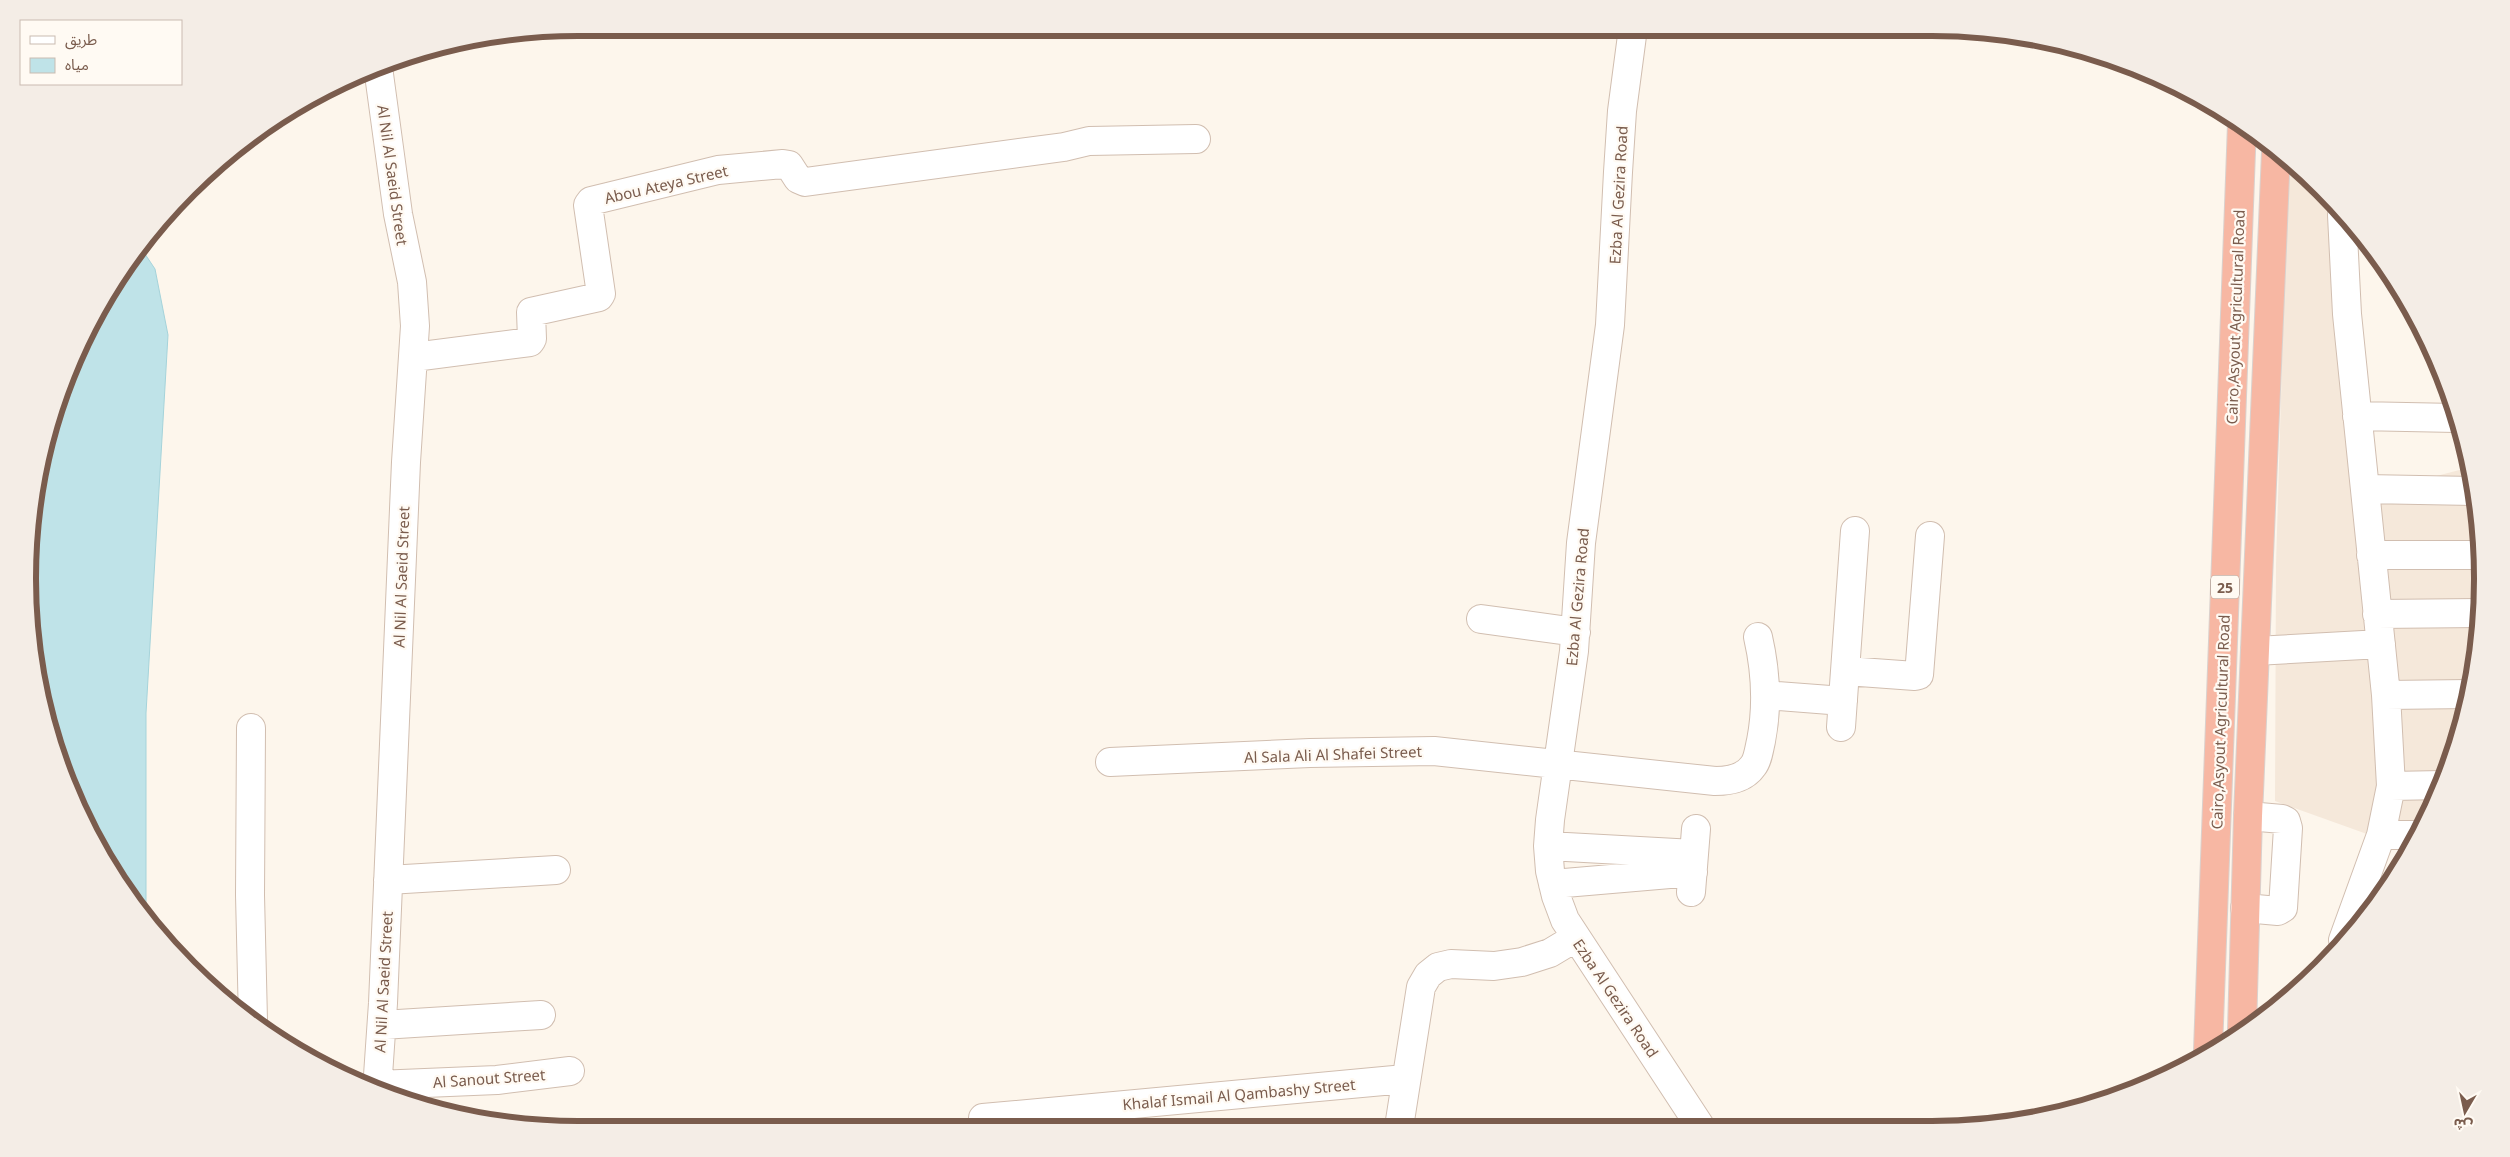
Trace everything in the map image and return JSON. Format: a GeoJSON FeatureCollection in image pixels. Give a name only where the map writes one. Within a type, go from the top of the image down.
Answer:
{"type":"FeatureCollection","features":[{"type":"Feature","properties":{"kind":"highway","name":"Cairo,Asyout Agricultural Road"},"geometry":{"type":"LineString","coordinates":[[2208,1045],[2242,134]]}},
{"type":"Feature","properties":{"kind":"highway","name":"Cairo,Asyout Agricultural Road"},"geometry":{"type":"LineString","coordinates":[[2242,1023],[2248,816],[2276,160]]}},
{"type":"Feature","properties":{"kind":"highway"},"geometry":{"type":"LineString","coordinates":[[2217,814],[2248,816]]}},
{"type":"Feature","properties":{"kind":"highway"},"geometry":{"type":"LineString","coordinates":[[2214,905],[2245,908]]}},
{"type":"Feature","properties":{"kind":"street","name":"Ezba Al Gezira Road"},"geometry":{"type":"LineString","coordinates":[[1633,36],[1618,172],[1610,325],[1586,503],[1576,632],[1556,763],[1548,846],[1553,884],[1565,920],[1697,1121]]}},
{"type":"Feature","properties":{"kind":"street","name":"Al Nil Al Saeid Street"},"geometry":{"type":"LineString","coordinates":[[377,1082],[382,1026],[406,472],[414,357],[412,282],[398,214],[379,75]]}},
{"type":"Feature","properties":{"kind":"street","name":"Abou Ateya Street"},"geometry":{"type":"LineString","coordinates":[[414,357],[530,342],[532,337],[531,312],[599,298],[601,294],[588,205],[591,201],[728,169],[789,165],[798,179],[805,182],[1064,147],[1082,142],[1196,139]]}},
{"type":"Feature","properties":{"kind":"street"},"geometry":{"type":"LineString","coordinates":[[2343,225],[2347,314],[2378,614],[2377,645],[2386,695],[2390,786],[2381,836],[2349,925]]}},
{"type":"Feature","properties":{"kind":"street"},"geometry":{"type":"LineString","coordinates":[[2357,416],[2449,418]]}},
{"type":"Feature","properties":{"kind":"street"},"geometry":{"type":"LineString","coordinates":[[2365,489],[2466,491]]}},
{"type":"Feature","properties":{"kind":"street"},"geometry":{"type":"LineString","coordinates":[[1766,695],[1842,714],[1855,531]]}},
{"type":"Feature","properties":{"kind":"street"},"geometry":{"type":"LineString","coordinates":[[1846,671],[1915,676],[1919,674],[1930,536]]}},
{"type":"Feature","properties":{"kind":"street"},"geometry":{"type":"LineString","coordinates":[[2371,555],[2473,555]]}},
{"type":"Feature","properties":{"kind":"street"},"geometry":{"type":"LineString","coordinates":[[2378,614],[2473,612]]}},
{"type":"Feature","properties":{"kind":"street"},"geometry":{"type":"LineString","coordinates":[[1481,619],[1576,632]]}},
{"type":"Feature","properties":{"kind":"street","name":"Al Sala Ali Al Shafei Street"},"geometry":{"type":"LineString","coordinates":[[1110,762],[1409,751],[1556,763],[1715,782],[1729,781],[1742,776],[1753,766],[1764,725],[1766,695],[1764,666],[1758,637]]}},
{"type":"Feature","properties":{"kind":"street"},"geometry":{"type":"LineString","coordinates":[[2255,651],[2377,645]]}},
{"type":"Feature","properties":{"kind":"street"},"geometry":{"type":"LineString","coordinates":[[2386,695],[2461,694]]}},
{"type":"Feature","properties":{"kind":"street"},"geometry":{"type":"LineString","coordinates":[[251,728],[250,895],[253,1012]]}},
{"type":"Feature","properties":{"kind":"street"},"geometry":{"type":"LineString","coordinates":[[2390,786],[2432,785]]}},
{"type":"Feature","properties":{"kind":"street"},"geometry":{"type":"LineString","coordinates":[[2245,908],[2278,911],[2283,908],[2288,828],[2286,821],[2282,819],[2248,816]]}},
{"type":"Feature","properties":{"kind":"street"},"geometry":{"type":"LineString","coordinates":[[2381,836],[2409,835]]}},
{"type":"Feature","properties":{"kind":"street"},"geometry":{"type":"LineString","coordinates":[[1548,846],[1693,861],[1553,884]]}},
{"type":"Feature","properties":{"kind":"street"},"geometry":{"type":"LineString","coordinates":[[388,880],[556,870]]}},
{"type":"Feature","properties":{"kind":"street"},"geometry":{"type":"LineString","coordinates":[[1400,1121],[1421,987],[1428,975],[1438,967],[1451,964],[1494,966],[1522,962],[1550,952],[1575,938]]}},
{"type":"Feature","properties":{"kind":"street"},"geometry":{"type":"LineString","coordinates":[[382,1026],[541,1015]]}},
{"type":"Feature","properties":{"kind":"street","name":"Al Sanout Street"},"geometry":{"type":"LineString","coordinates":[[389,1086],[497,1080],[570,1071]]}},
{"type":"Feature","properties":{"kind":"street","name":"Khalaf Ismail Al Qambashy Street"},"geometry":{"type":"LineString","coordinates":[[983,1118],[1405,1079]]}},
{"type":"Feature","properties":{"kind":"shaded area"},"geometry":{"type":"Polygon","coordinates":[[[2288,170],[2338,220],[2371,493],[2462,469],[2463,473],[2473,543],[2473,614],[2469,649],[2455,719],[2445,753],[2418,818],[2405,843],[2392,843],[2275,801],[2276,565],[2288,170]]]}},
{"type":"Feature","properties":{"kind":"water"},"geometry":{"type":"Polygon","coordinates":[[[144,253],[155,269],[168,335],[146,713],[146,906],[109,850],[92,818],[65,753],[55,719],[41,649],[37,614],[36,578],[41,508],[55,438],[65,404],[92,339],[109,307],[144,253]]]}}]}
